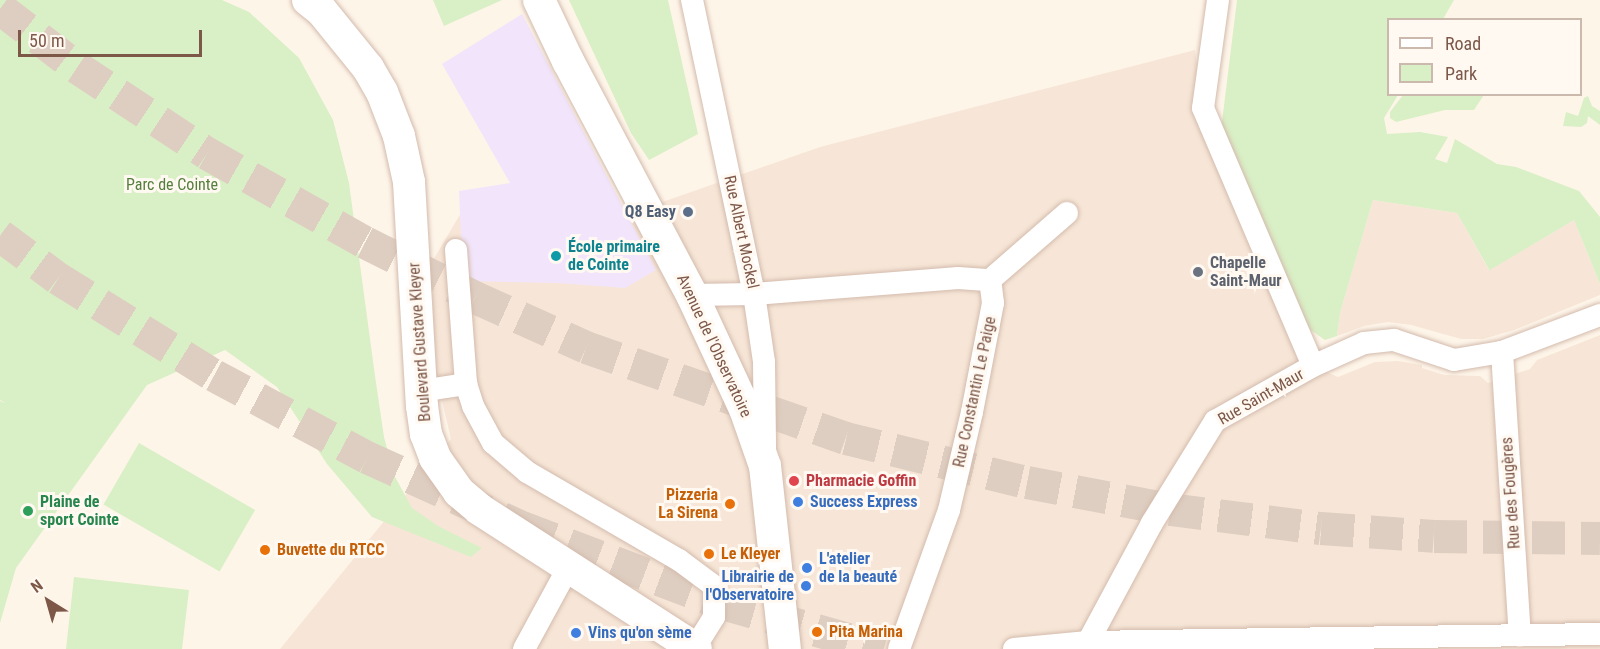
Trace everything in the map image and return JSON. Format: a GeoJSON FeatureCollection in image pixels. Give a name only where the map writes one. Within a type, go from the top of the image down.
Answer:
{"type":"FeatureCollection","features":[{"type":"Feature","properties":{"kind":"street","name":"Boulevard Gustave Kleyer"},"geometry":{"type":"LineString","coordinates":[[308,0],[321,10],[368,68],[382,92],[399,136],[409,182],[421,391],[426,434],[435,459],[448,479],[479,509],[696,649]]}},
{"type":"Feature","properties":{"kind":"street","name":"Avenue de l'Observatoire"},"geometry":{"type":"LineString","coordinates":[[539,0],[568,61],[692,295],[745,409],[765,466],[785,649]]}},
{"type":"Feature","properties":{"kind":"street","name":"Rue Albert Mockel"},"geometry":{"type":"LineString","coordinates":[[692,0],[754,294],[764,362],[765,466]]}},
{"type":"Feature","properties":{"kind":"street","name":"Rue Saint-Maur"},"geometry":{"type":"LineString","coordinates":[[1088,642],[1152,523],[1215,421],[1313,366],[1203,108],[1218,0]]}},
{"type":"Feature","properties":{"kind":"street"},"geometry":{"type":"LineString","coordinates":[[692,295],[754,294],[958,278],[990,280],[1067,213]]}},
{"type":"Feature","properties":{"kind":"street"},"geometry":{"type":"LineString","coordinates":[[456,250],[466,384],[473,406],[493,443],[527,472],[679,560],[714,586],[714,617],[696,649]]}},
{"type":"Feature","properties":{"kind":"street","name":"Rue Constantin Le Paige"},"geometry":{"type":"LineString","coordinates":[[899,649],[949,510],[972,412],[993,303],[990,280]]}},
{"type":"Feature","properties":{"kind":"street"},"geometry":{"type":"LineString","coordinates":[[1313,366],[1364,344],[1394,340],[1454,360],[1503,352],[1600,315]]}},
{"type":"Feature","properties":{"kind":"street","name":"Rue des Fougères"},"geometry":{"type":"LineString","coordinates":[[1503,352],[1520,635]]}},
{"type":"Feature","properties":{"kind":"street"},"geometry":{"type":"LineString","coordinates":[[421,391],[466,384]]}},
{"type":"Feature","properties":{"kind":"street"},"geometry":{"type":"LineString","coordinates":[[524,649],[568,568]]}},
{"type":"Feature","properties":{"kind":"street"},"geometry":{"type":"LineString","coordinates":[[1014,649],[1088,642],[1399,643],[1520,635],[1600,634]]}},
{"type":"Feature","properties":{"kind":"shaded area"},"geometry":{"type":"Polygon","coordinates":[[[522,14],[656,270],[625,288],[558,283],[463,281],[459,191],[510,183],[442,64],[522,14]]]}},
{"type":"Feature","properties":{"kind":"shaded area"},"geometry":{"type":"Polygon","coordinates":[[[1195,50],[1203,108],[1313,366],[1338,377],[1375,362],[1398,361],[1422,365],[1422,368],[1444,375],[1480,376],[1488,383],[1530,369],[1537,360],[1600,335],[1600,649],[280,649],[451,439],[416,289],[468,201],[628,214],[820,147],[1195,50]]]}},
{"type":"Feature","properties":{"kind":"shaded area"},"geometry":{"type":"Polygon","coordinates":[[[1373,200],[1457,213],[1489,270],[1574,220],[1600,284],[1600,295],[1514,330],[1483,339],[1461,339],[1411,325],[1388,322],[1364,326],[1337,336],[1340,313],[1373,200]]]}},
{"type":"Feature","properties":{"kind":"green space","name":"Parc de Cointe"},"geometry":{"type":"Polygon","coordinates":[[[0,0],[222,0],[249,12],[299,58],[333,120],[349,183],[384,437],[394,475],[412,508],[438,526],[482,548],[471,557],[372,517],[327,464],[277,387],[225,350],[147,385],[16,568],[0,623],[0,401],[6,403],[0,400],[0,0]]]}},
{"type":"Feature","properties":{"kind":"green space"},"geometry":{"type":"Polygon","coordinates":[[[433,0],[502,0],[444,26],[433,0]]]}},
{"type":"Feature","properties":{"kind":"green space"},"geometry":{"type":"Polygon","coordinates":[[[569,0],[668,0],[698,134],[649,160],[631,133],[569,0]]]}},
{"type":"Feature","properties":{"kind":"green space"},"geometry":{"type":"Polygon","coordinates":[[[1237,0],[1454,0],[1444,18],[1387,18],[1387,96],[1397,96],[1384,118],[1387,134],[1420,132],[1448,137],[1435,159],[1447,163],[1455,139],[1497,164],[1516,167],[1579,191],[1600,217],[1600,284],[1574,220],[1490,270],[1491,273],[1457,213],[1373,200],[1340,313],[1337,336],[1325,340],[1308,328],[1221,130],[1237,0]]]}},
{"type":"Feature","properties":{"kind":"green space"},"geometry":{"type":"Polygon","coordinates":[[[1402,96],[1483,96],[1474,110],[1445,110],[1396,122],[1390,118],[1390,112],[1402,96]]]}},
{"type":"Feature","properties":{"kind":"green space"},"geometry":{"type":"Polygon","coordinates":[[[1588,96],[1592,106],[1600,111],[1600,125],[1588,116],[1587,123],[1581,127],[1563,126],[1566,112],[1578,116],[1584,98],[1588,96]]]}},
{"type":"Feature","properties":{"kind":"green space"},"geometry":{"type":"Polygon","coordinates":[[[139,443],[255,510],[220,571],[104,504],[139,443]]]}},
{"type":"Feature","properties":{"kind":"green space"},"geometry":{"type":"Polygon","coordinates":[[[74,577],[189,590],[182,649],[66,649],[74,577]]]}},
{"type":"Feature","properties":{"kind":"tunnel"},"geometry":{"type":"LineString","coordinates":[[0,8],[77,67],[207,153],[365,242],[475,297],[586,347],[846,438],[1027,482],[1170,509],[1321,528],[1434,536],[1600,538]]}},
{"type":"Feature","properties":{"kind":"tunnel"},"geometry":{"type":"LineString","coordinates":[[0,235],[58,278],[214,375],[367,457],[522,527],[722,603],[884,649]]}},
{"type":"Feature","properties":{"kind":"place","name":"Q8 Easy"},"geometry":{"type":"Point","coordinates":[688,212]}},
{"type":"Feature","properties":{"kind":"place","name":"École primaire de Cointe"},"geometry":{"type":"Point","coordinates":[556,256]}},
{"type":"Feature","properties":{"kind":"place","name":"Chapelle Saint-Maur"},"geometry":{"type":"Point","coordinates":[1198,272]}},
{"type":"Feature","properties":{"kind":"place","name":"Pharmacie Goffin"},"geometry":{"type":"Point","coordinates":[794,481]}},
{"type":"Feature","properties":{"kind":"place","name":"Success Express"},"geometry":{"type":"Point","coordinates":[798,502]}},
{"type":"Feature","properties":{"kind":"place","name":"Pizzeria La Sirena"},"geometry":{"type":"Point","coordinates":[730,504]}},
{"type":"Feature","properties":{"kind":"place","name":"Plaine de sport Cointe"},"geometry":{"type":"Point","coordinates":[28,511]}},
{"type":"Feature","properties":{"kind":"place","name":"Buvette du RTCC"},"geometry":{"type":"Point","coordinates":[265,550]}},
{"type":"Feature","properties":{"kind":"place","name":"Le Kleyer"},"geometry":{"type":"Point","coordinates":[709,554]}},
{"type":"Feature","properties":{"kind":"place","name":"L'atelier de la beauté"},"geometry":{"type":"Point","coordinates":[807,568]}},
{"type":"Feature","properties":{"kind":"place","name":"Librairie de l'Observatoire"},"geometry":{"type":"Point","coordinates":[806,586]}},
{"type":"Feature","properties":{"kind":"place","name":"Pita Marina"},"geometry":{"type":"Point","coordinates":[817,632]}},
{"type":"Feature","properties":{"kind":"place","name":"Vins qu'on sème"},"geometry":{"type":"Point","coordinates":[576,633]}}]}
